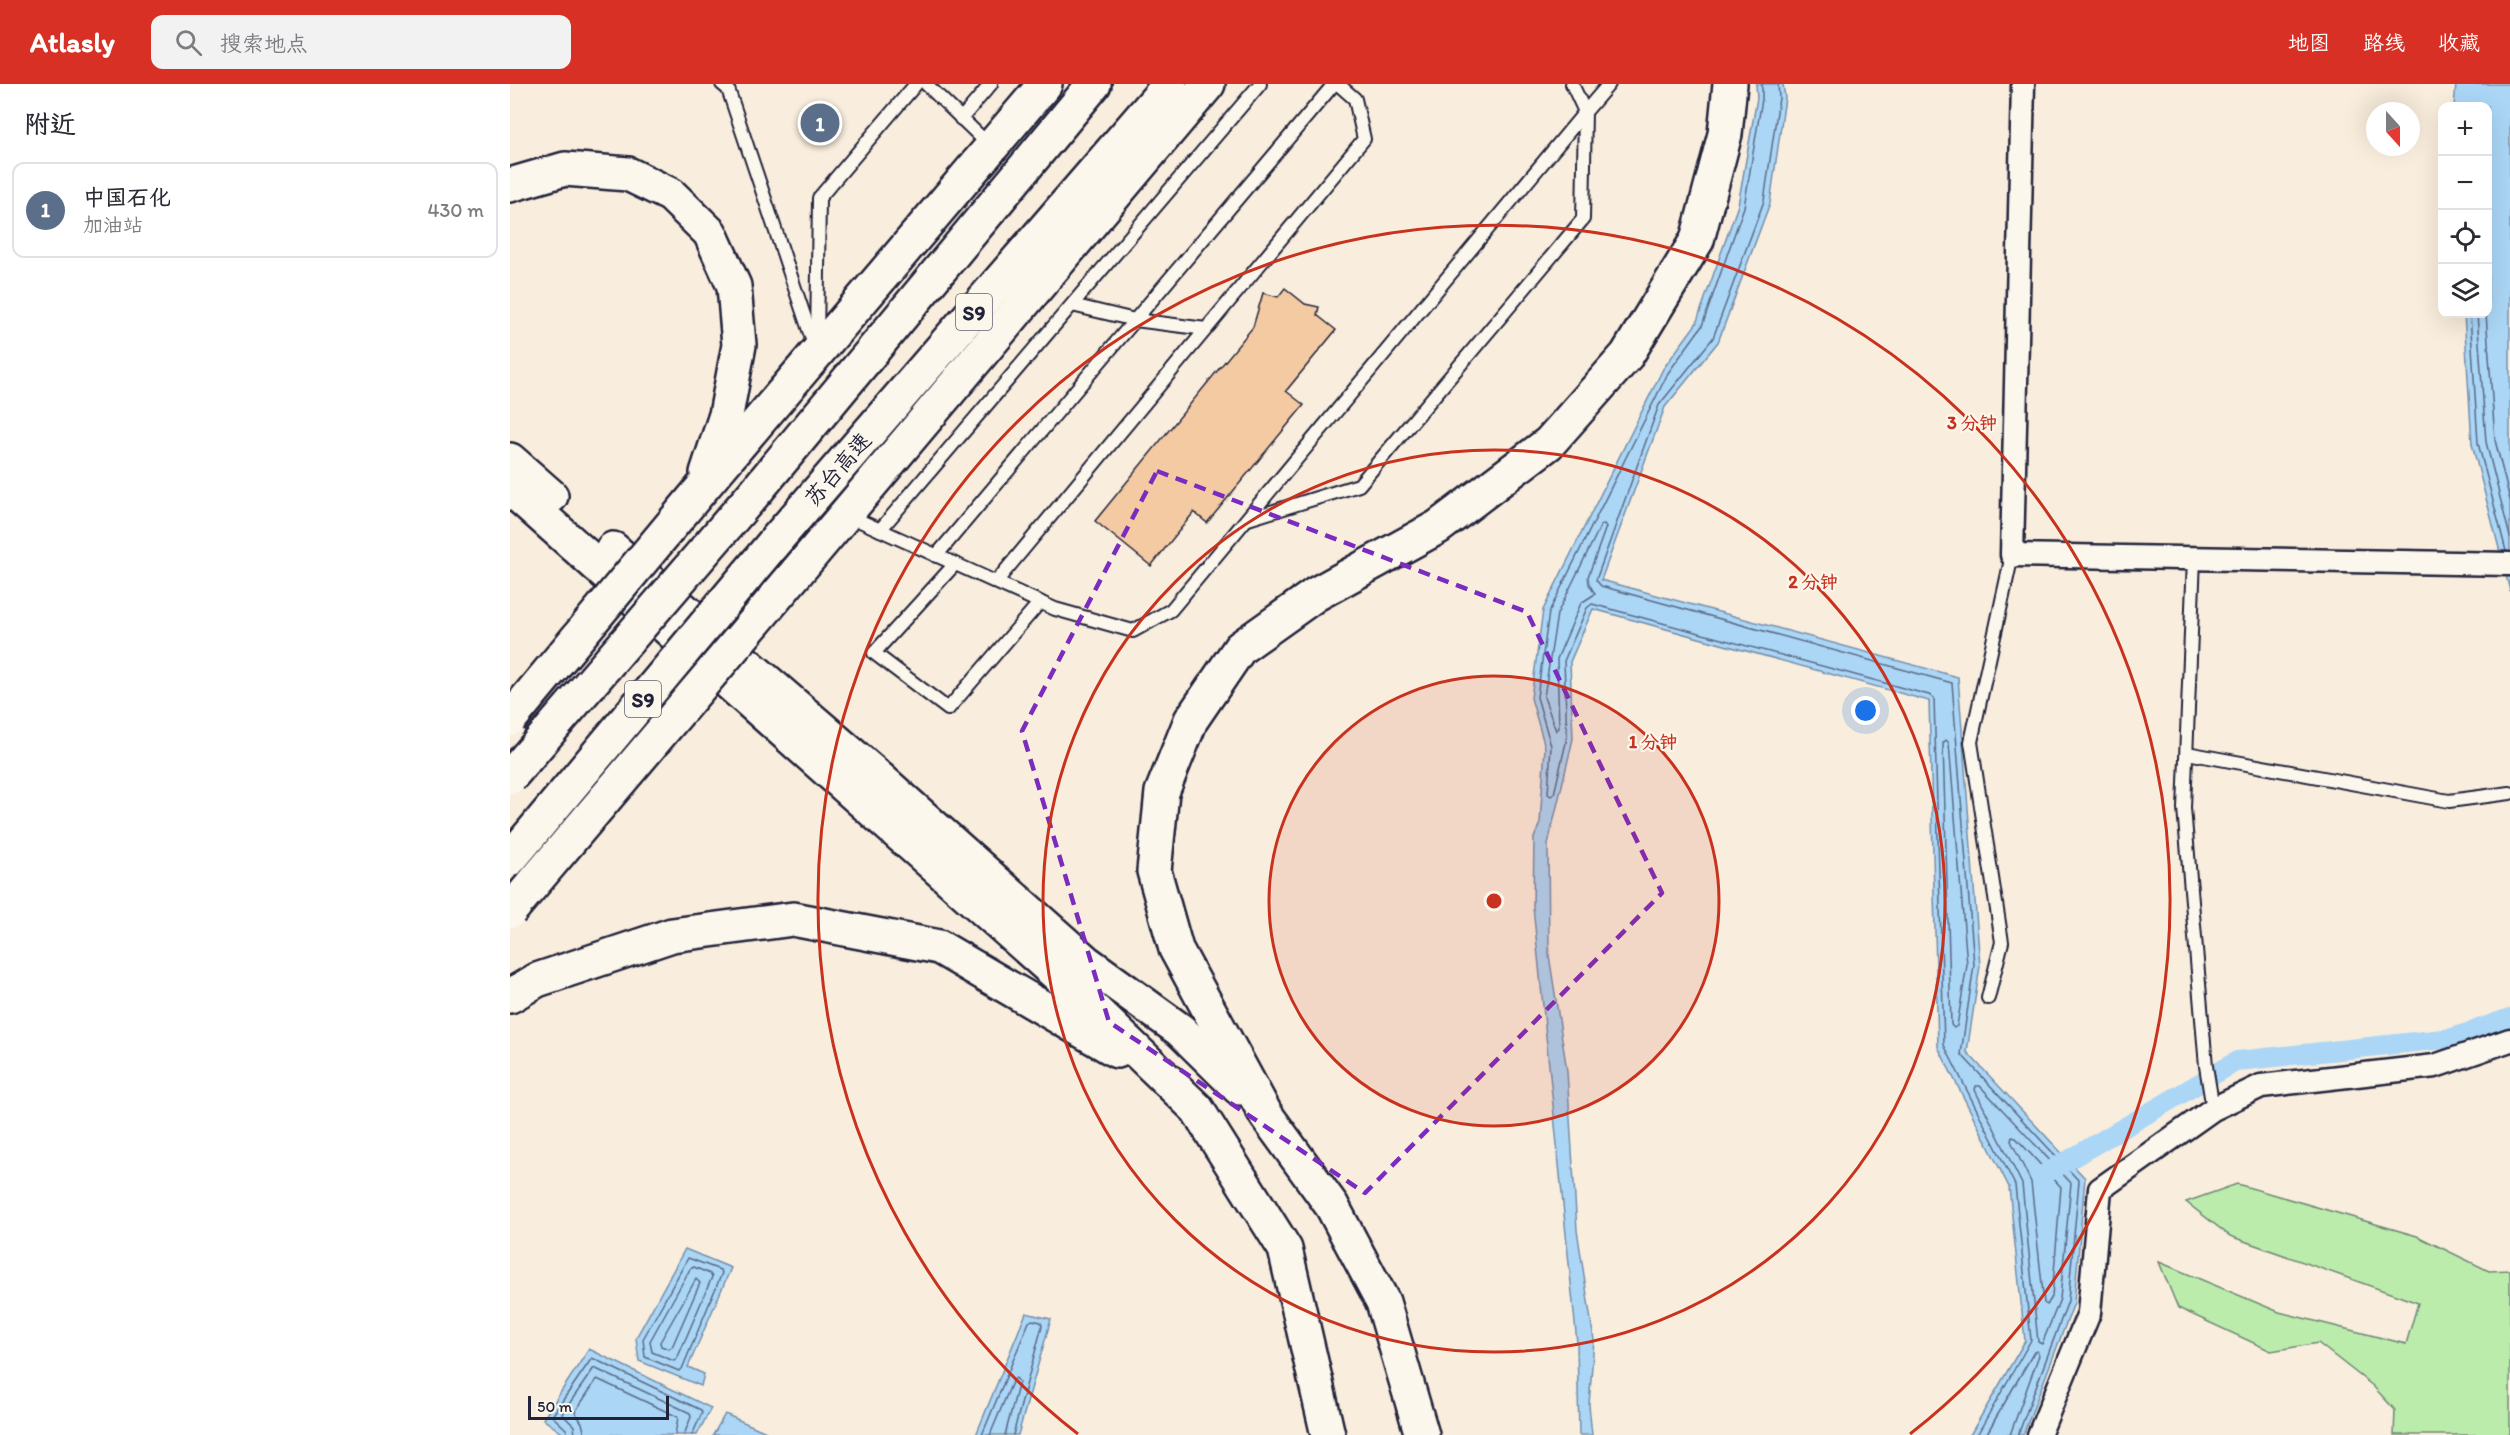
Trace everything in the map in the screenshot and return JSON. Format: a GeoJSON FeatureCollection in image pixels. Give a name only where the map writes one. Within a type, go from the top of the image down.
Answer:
{"type":"FeatureCollection","features":[{"type":"Feature","properties":{"kind":"highway"},"geometry":{"type":"LineString","coordinates":[[510,718],[1045,84]]}},
{"type":"Feature","properties":{"kind":"highway","name":"S9"},"geometry":{"type":"LineString","coordinates":[[510,777],[757,490],[1094,84]]}},
{"type":"Feature","properties":{"kind":"highway","name":"苏台高速"},"geometry":{"type":"LineString","coordinates":[[510,859],[777,539],[1170,84]]}},
{"type":"Feature","properties":{"kind":"highway"},"geometry":{"type":"LineString","coordinates":[[510,911],[1208,84]]}},
{"type":"Feature","properties":{"kind":"highway"},"geometry":{"type":"LineString","coordinates":[[1422,1435],[1383,1302],[1332,1206],[1266,1115],[1176,949],[1154,871],[1162,792],[1191,720],[1240,648],[1316,594],[1438,527],[1550,442],[1627,355],[1697,240],[1725,135],[1730,84]]}},
{"type":"Feature","properties":{"kind":"highway"},"geometry":{"type":"LineString","coordinates":[[510,185],[565,169],[627,174],[671,195],[710,233],[734,286],[739,345],[726,415],[703,487]]}},
{"type":"Feature","properties":{"kind":"highway"},"geometry":{"type":"LineString","coordinates":[[510,460],[870,770],[1086,962],[1180,1030],[1266,1115]]}},
{"type":"Feature","properties":{"kind":"highway"},"geometry":{"type":"LineString","coordinates":[[510,488],[1063,980],[1197,1109],[1285,1249],[1328,1435]]}},
{"type":"Feature","properties":{"kind":"highway"},"geometry":{"type":"LineString","coordinates":[[510,996],[537,980],[672,935],[793,919],[939,947],[1168,1081]]}},
{"type":"Feature","properties":{"kind":"street"},"geometry":{"type":"LineString","coordinates":[[2024,84],[2012,555],[2503,564]]}},
{"type":"Feature","properties":{"kind":"street"},"geometry":{"type":"LineString","coordinates":[[2039,1435],[2089,1313],[2100,1189],[2213,1109],[2261,1086],[2435,1066],[2510,1040]]}},
{"type":"Feature","properties":{"kind":"lane"},"geometry":{"type":"LineString","coordinates":[[722,84],[728,89],[817,353]]}},
{"type":"Feature","properties":{"kind":"lane"},"geometry":{"type":"LineString","coordinates":[[817,353],[819,198],[916,84]]}},
{"type":"Feature","properties":{"kind":"lane"},"geometry":{"type":"LineString","coordinates":[[926,84],[991,147]]}},
{"type":"Feature","properties":{"kind":"lane"},"geometry":{"type":"LineString","coordinates":[[961,119],[991,84]]}},
{"type":"Feature","properties":{"kind":"lane"},"geometry":{"type":"LineString","coordinates":[[880,530],[1260,84]]}},
{"type":"Feature","properties":{"kind":"lane"},"geometry":{"type":"LineString","coordinates":[[936,556],[1336,84],[1356,99],[1364,139],[996,582]]}},
{"type":"Feature","properties":{"kind":"lane"},"geometry":{"type":"LineString","coordinates":[[1247,519],[1359,485],[1583,219],[1585,112],[1572,84]]}},
{"type":"Feature","properties":{"kind":"lane"},"geometry":{"type":"LineString","coordinates":[[845,515],[1055,609],[1133,631],[1171,610],[1609,84]]}},
{"type":"Feature","properties":{"kind":"lane"},"geometry":{"type":"LineString","coordinates":[[1072,305],[1135,320],[1206,330]]}},
{"type":"Feature","properties":{"kind":"lane"},"geometry":{"type":"LineString","coordinates":[[1988,998],[2002,942],[1971,742],[2012,555]]}},
{"type":"Feature","properties":{"kind":"lane"},"geometry":{"type":"LineString","coordinates":[[2194,558],[2184,808],[2206,1066],[2213,1109]]}},
{"type":"Feature","properties":{"kind":"lane"},"geometry":{"type":"LineString","coordinates":[[956,564],[874,653],[948,709],[1040,602]]}},
{"type":"Feature","properties":{"kind":"lane"},"geometry":{"type":"LineString","coordinates":[[2187,753],[2448,801],[2510,793]]}},
{"type":"Feature","properties":{"kind":"highlighted area"},"geometry":{"type":"Polygon","coordinates":[[[1157,471],[1527,612],[1662,893],[1365,1193],[1109,1022],[1022,731],[1157,471]]]}},
{"type":"Feature","properties":{"kind":"green space"},"geometry":{"type":"Polygon","coordinates":[[[2237,1184],[2417,1236],[2489,1271],[2510,1270],[2510,1435],[2394,1435],[2395,1410],[2373,1386],[2318,1343],[2271,1351],[2178,1308],[2159,1262],[2279,1312],[2406,1344],[2418,1303],[2230,1236],[2186,1202],[2237,1184]]]}},
{"type":"Feature","properties":{"kind":"water"},"geometry":{"type":"Polygon","coordinates":[[[1756,84],[1783,84],[1785,98],[1770,203],[1718,342],[1665,407],[1601,580],[1958,677],[1980,966],[1967,1052],[2085,1178],[2074,1303],[2023,1435],[1970,1435],[2025,1341],[2009,1187],[1938,1047],[1929,701],[1593,609],[1570,662],[1573,739],[1548,844],[1549,955],[1567,1071],[1577,1230],[1594,1340],[1589,1405],[1592,1435],[1579,1435],[1577,1343],[1533,907],[1534,838],[1540,823],[1545,747],[1531,698],[1543,610],[1663,369],[1696,324],[1738,205],[1757,98],[1756,84]]]}},
{"type":"Feature","properties":{"kind":"water"},"geometry":{"type":"Polygon","coordinates":[[[2456,84],[2510,84],[2510,591],[2472,444],[2464,318],[2492,318],[2492,102],[2454,102],[2456,84]]]}},
{"type":"Feature","properties":{"kind":"water"},"geometry":{"type":"Polygon","coordinates":[[[685,1249],[731,1268],[688,1367],[704,1374],[701,1386],[639,1361],[636,1338],[685,1249]]]}},
{"type":"Feature","properties":{"kind":"water"},"geometry":{"type":"Polygon","coordinates":[[[1026,1313],[1051,1319],[1018,1435],[976,1435],[1026,1313]]]}},
{"type":"Feature","properties":{"kind":"water"},"geometry":{"type":"Polygon","coordinates":[[[589,1349],[711,1408],[697,1435],[565,1435],[543,1419],[589,1349]]]}},
{"type":"Feature","properties":{"kind":"water"},"geometry":{"type":"Polygon","coordinates":[[[725,1414],[773,1435],[713,1435],[725,1414]]]}},
{"type":"Feature","properties":{"kind":"building"},"geometry":{"type":"Polygon","coordinates":[[[1285,288],[1305,304],[1319,307],[1317,315],[1336,330],[1286,391],[1304,405],[1207,523],[1194,512],[1151,566],[1095,521],[1253,327],[1263,293],[1278,297],[1285,288]]]}},
{"type":"Feature","properties":{"kind":"waterway"},"geometry":{"type":"LineString","coordinates":[[2045,1174],[2237,1061],[2453,1038],[2510,1018]]}},
{"type":"Feature","properties":{"kind":"place","name":"中国石化"},"geometry":{"type":"Point","coordinates":[820,123]}}]}
